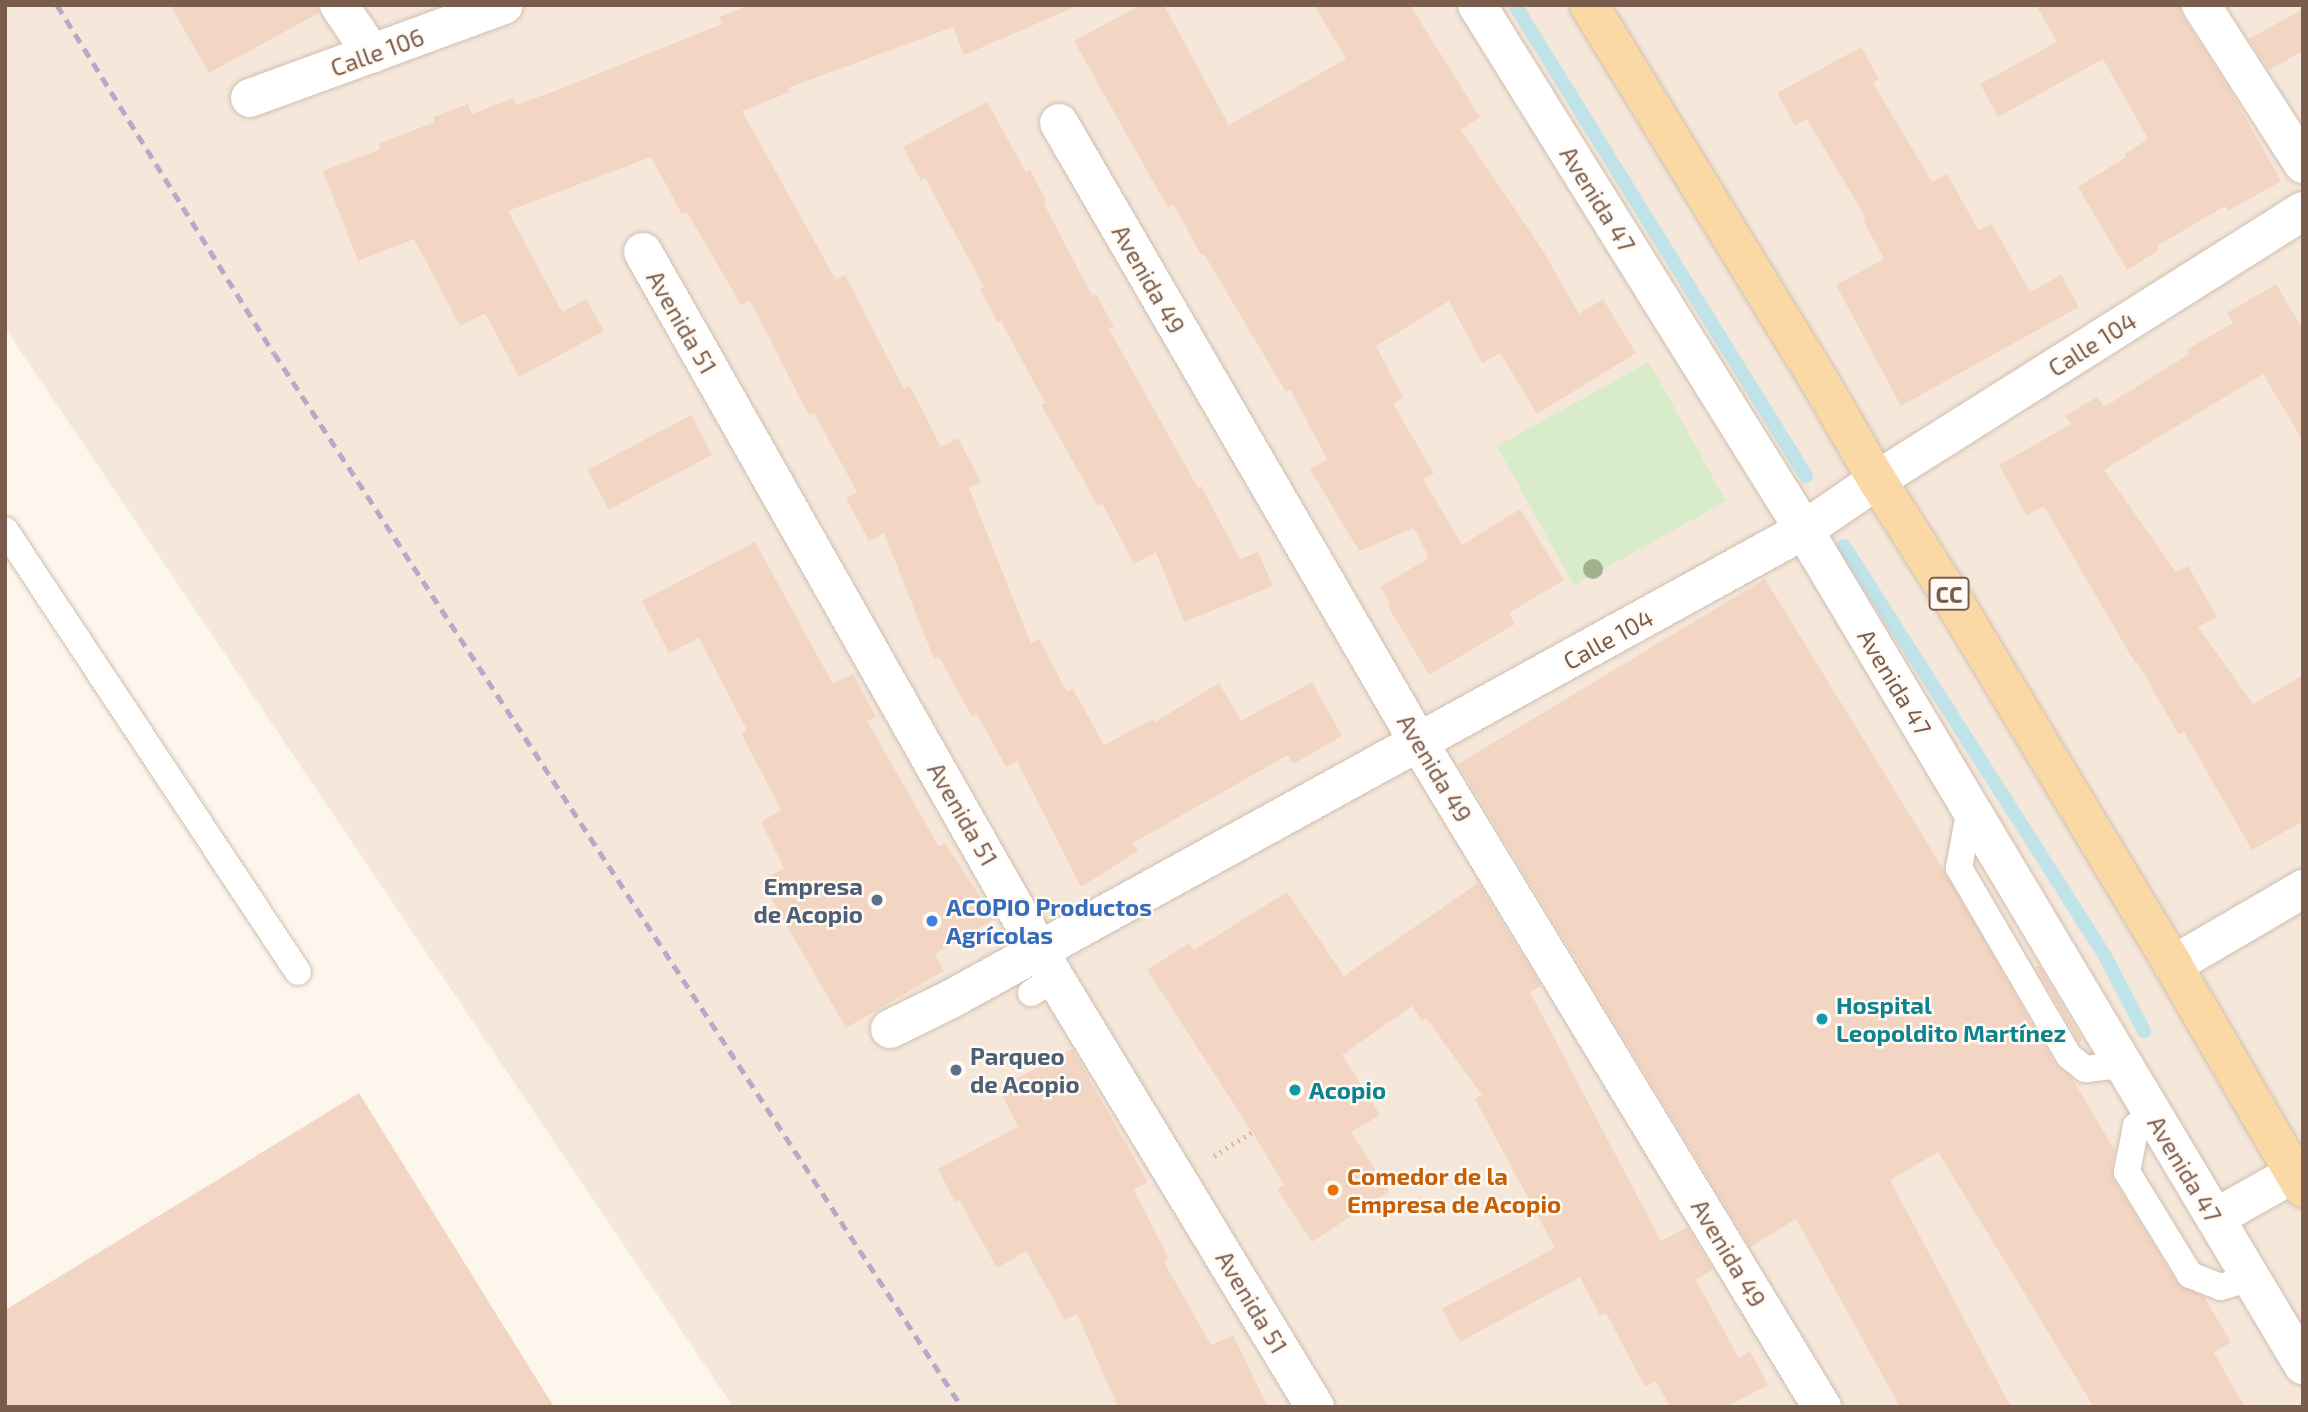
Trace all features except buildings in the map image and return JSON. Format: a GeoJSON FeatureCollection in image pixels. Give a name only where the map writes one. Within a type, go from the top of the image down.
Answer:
{"type":"FeatureCollection","features":[{"type":"Feature","properties":{"kind":"main road","name":"CC"},"geometry":{"type":"LineString","coordinates":[[1589,5],[2174,965],[2299,1180]]}},
{"type":"Feature","properties":{"kind":"street"},"geometry":{"type":"LineString","coordinates":[[339,5],[372,54]]}},
{"type":"Feature","properties":{"kind":"street","name":"Calle 106"},"geometry":{"type":"LineString","coordinates":[[250,98],[504,5]]}},
{"type":"Feature","properties":{"kind":"street","name":"Avenida 47"},"geometry":{"type":"LineString","coordinates":[[1477,5],[1804,530],[2303,1365]]}},
{"type":"Feature","properties":{"kind":"street"},"geometry":{"type":"LineString","coordinates":[[2201,5],[2303,164]]}},
{"type":"Feature","properties":{"kind":"street","name":"Avenida 49"},"geometry":{"type":"LineString","coordinates":[[1059,123],[1419,743],[1822,1407]]}},
{"type":"Feature","properties":{"kind":"street","name":"Calle 104"},"geometry":{"type":"LineString","coordinates":[[890,1029],[956,1009],[1042,974],[1419,743],[1804,530],[1877,480],[2303,211]]}},
{"type":"Feature","properties":{"kind":"street","name":"Avenida 51"},"geometry":{"type":"LineString","coordinates":[[643,252],[1042,974],[1315,1407]]}},
{"type":"Feature","properties":{"kind":"street"},"geometry":{"type":"LineString","coordinates":[[2174,965],[2303,889]]}},
{"type":"Feature","properties":{"kind":"street"},"geometry":{"type":"LineString","coordinates":[[2215,1218],[2299,1180]]}},
{"type":"Feature","properties":{"kind":"lane"},"geometry":{"type":"LineString","coordinates":[[5,530],[298,972]]}},
{"type":"Feature","properties":{"kind":"lane"},"geometry":{"type":"LineString","coordinates":[[2153,1116],[2136,1126],[2127,1172],[2190,1275],[2221,1287],[2250,1278]]}},
{"type":"Feature","properties":{"kind":"shaded area"},"geometry":{"type":"Polygon","coordinates":[[[5,5],[2303,5],[2303,1407],[733,1407],[5,328],[5,5]]]}},
{"type":"Feature","properties":{"kind":"green space"},"geometry":{"type":"Polygon","coordinates":[[[1649,362],[1726,501],[1574,585],[1497,446],[1649,362]]]}},
{"type":"Feature","properties":{"kind":"waterway"},"geometry":{"type":"LineString","coordinates":[[1515,5],[1806,476]]}},
{"type":"Feature","properties":{"kind":"waterway"},"geometry":{"type":"LineString","coordinates":[[1844,546],[2105,956],[2144,1031]]}},
{"type":"Feature","properties":{"kind":"railway"},"geometry":{"type":"LineString","coordinates":[[57,5],[274,353],[962,1407]]}},
{"type":"Feature","properties":{"kind":"place","name":"Empresa de Acopio"},"geometry":{"type":"Point","coordinates":[877,900]}},
{"type":"Feature","properties":{"kind":"place","name":"ACOPIO Productos Agrícolas"},"geometry":{"type":"Point","coordinates":[932,921]}},
{"type":"Feature","properties":{"kind":"place","name":"Hospital Leopoldito Martínez"},"geometry":{"type":"Point","coordinates":[1822,1019]}},
{"type":"Feature","properties":{"kind":"place","name":"Parqueo de Acopio"},"geometry":{"type":"Point","coordinates":[956,1070]}},
{"type":"Feature","properties":{"kind":"place","name":"Acopio"},"geometry":{"type":"Point","coordinates":[1295,1090]}},
{"type":"Feature","properties":{"kind":"place","name":"Comedor de la Empresa de Acopio"},"geometry":{"type":"Point","coordinates":[1333,1190]}}]}
